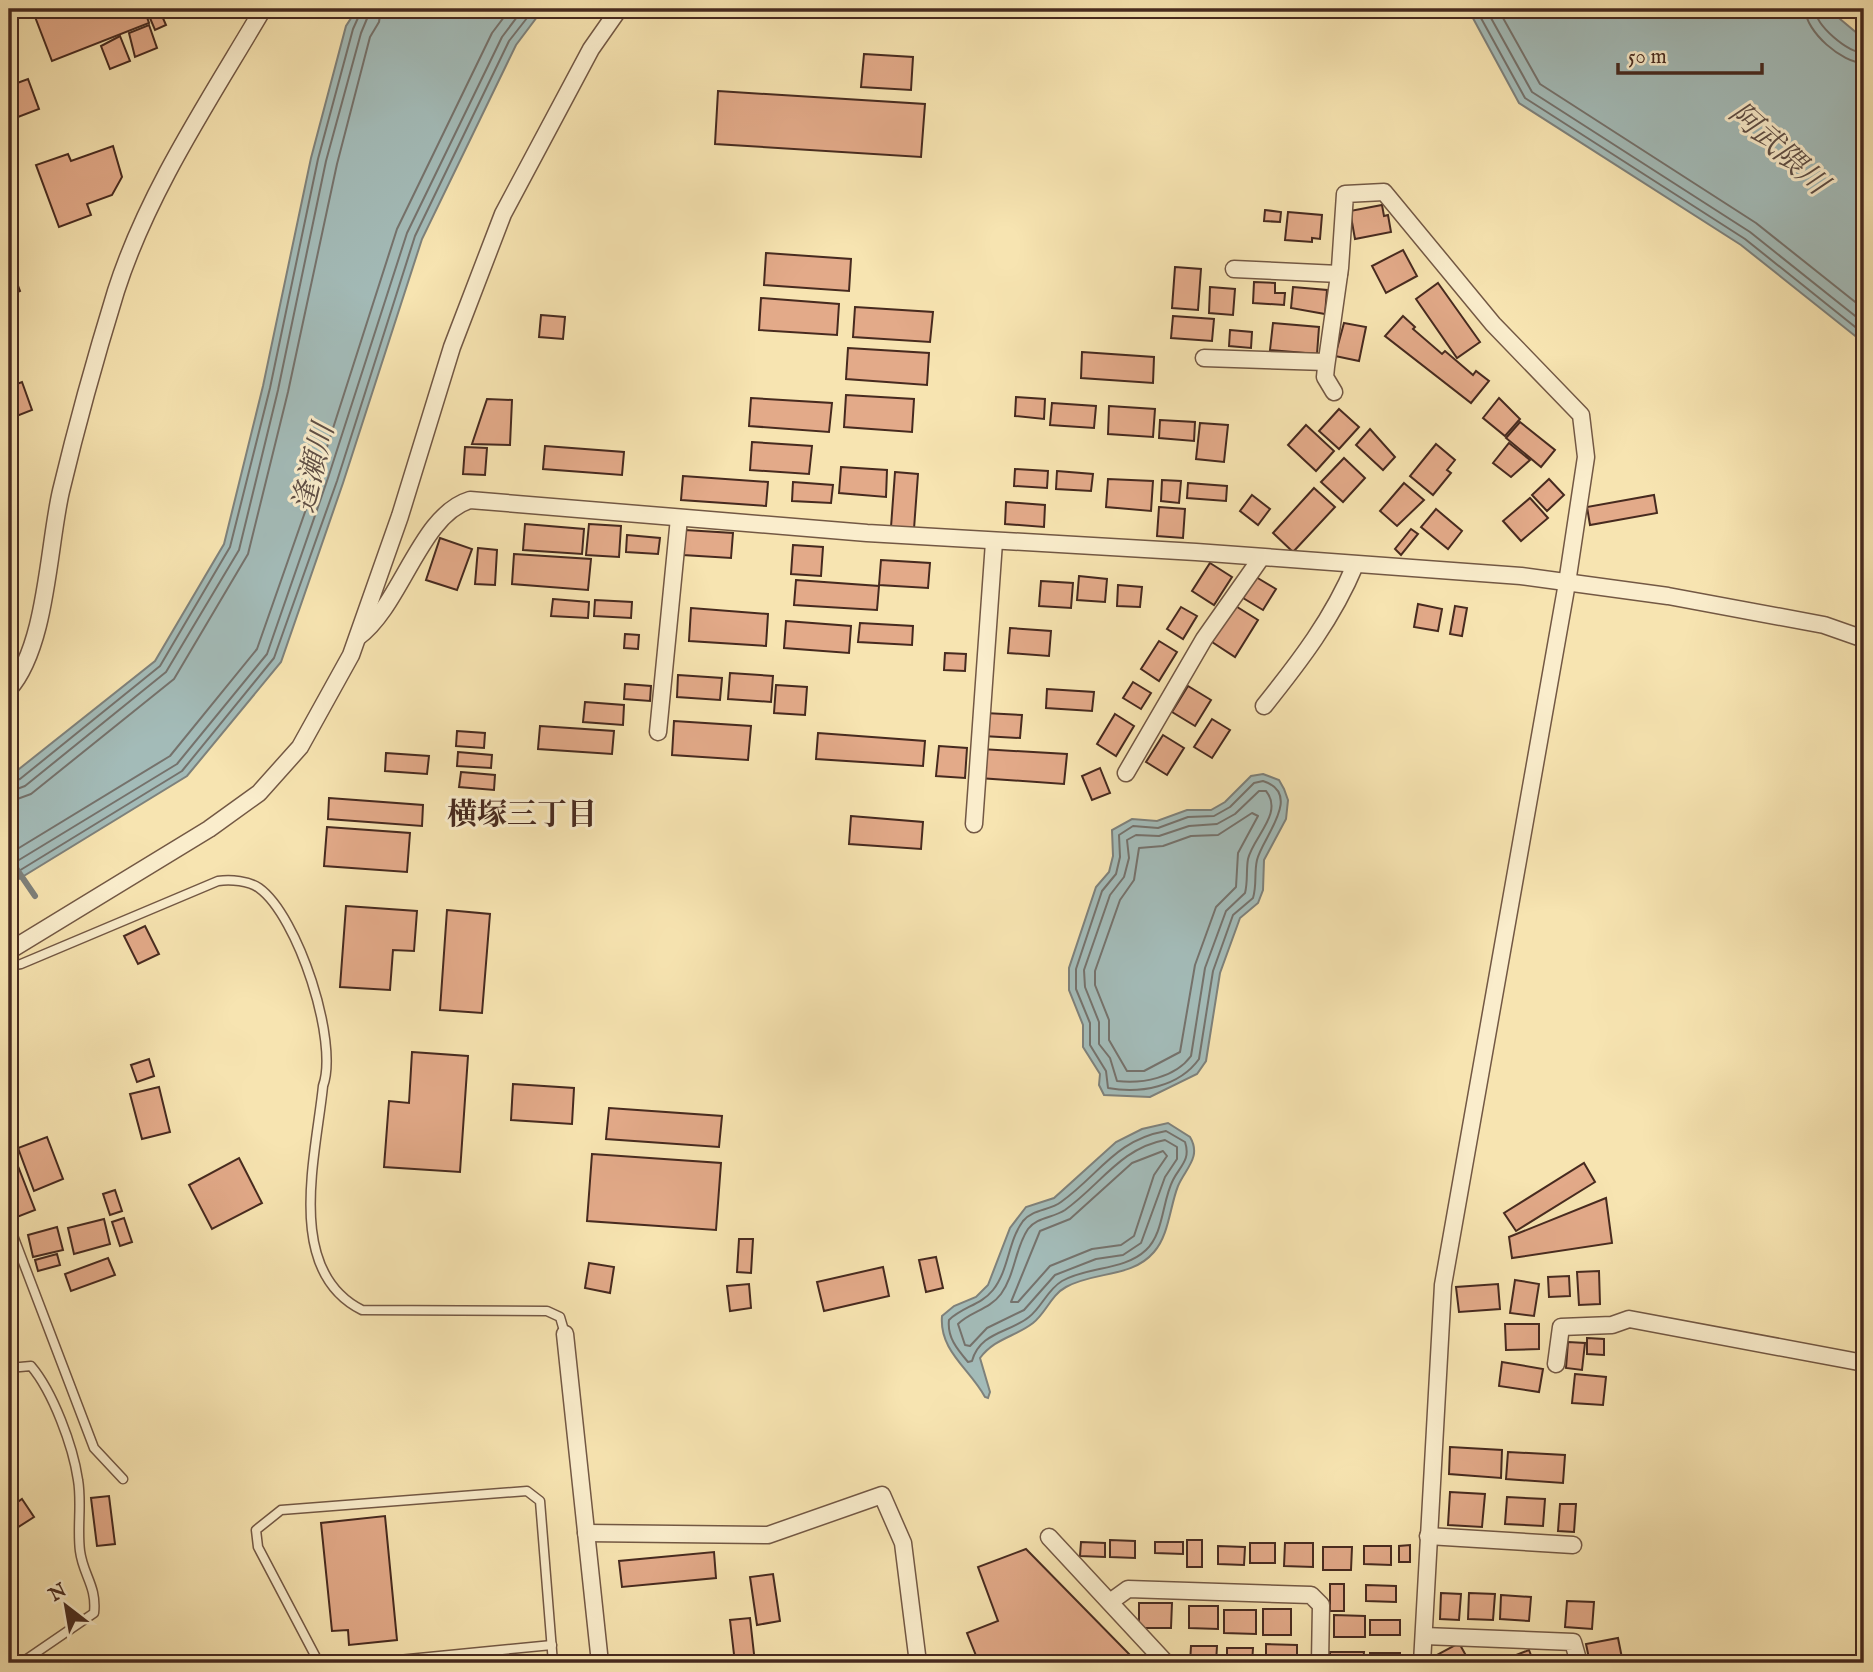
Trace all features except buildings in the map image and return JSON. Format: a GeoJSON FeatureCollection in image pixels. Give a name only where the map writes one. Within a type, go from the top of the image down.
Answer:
{"type":"FeatureCollection","features":[{"type":"Feature","properties":{"kind":"street"},"geometry":{"type":"LineString","coordinates":[[9,689],[23,665],[35,632],[61,493],[117,290],[136,238],[188,136],[263,9]]}},
{"type":"Feature","properties":{"kind":"street"},"geometry":{"type":"LineString","coordinates":[[9,951],[209,829],[259,793],[283,769],[321,714],[345,670],[358,637],[400,516],[452,347],[503,214],[592,49],[619,9]]}},
{"type":"Feature","properties":{"kind":"street"},"geometry":{"type":"LineString","coordinates":[[1334,392],[1325,377],[1339,274],[1345,194],[1384,192],[1493,324],[1581,415],[1586,457],[1567,583],[1443,1286],[1422,1663]]}},
{"type":"Feature","properties":{"kind":"street"},"geometry":{"type":"LineString","coordinates":[[1234,269],[1339,274]]}},
{"type":"Feature","properties":{"kind":"street"},"geometry":{"type":"LineString","coordinates":[[1204,358],[1326,362]]}},
{"type":"Feature","properties":{"kind":"street"},"geometry":{"type":"LineString","coordinates":[[358,637],[377,619],[438,521],[460,503],[480,500],[995,542],[1521,576],[1668,596],[1824,625],[1864,639]]}},
{"type":"Feature","properties":{"kind":"street"},"geometry":{"type":"LineString","coordinates":[[659,732],[679,518]]}},
{"type":"Feature","properties":{"kind":"street"},"geometry":{"type":"LineString","coordinates":[[974,824],[995,542]]}},
{"type":"Feature","properties":{"kind":"street"},"geometry":{"type":"LineString","coordinates":[[1126,773],[1205,639],[1261,558]]}},
{"type":"Feature","properties":{"kind":"street"},"geometry":{"type":"LineString","coordinates":[[1264,706],[1321,631],[1342,596],[1355,565]]}},
{"type":"Feature","properties":{"kind":"street"},"geometry":{"type":"LineString","coordinates":[[1556,1364],[1561,1326],[1612,1325],[1629,1319],[1864,1363]]}},
{"type":"Feature","properties":{"kind":"street"},"geometry":{"type":"LineString","coordinates":[[565,1334],[600,1663]]}},
{"type":"Feature","properties":{"kind":"street"},"geometry":{"type":"LineString","coordinates":[[586,1533],[768,1535],[882,1495],[903,1543],[918,1663]]}},
{"type":"Feature","properties":{"kind":"street"},"geometry":{"type":"LineString","coordinates":[[1428,1536],[1573,1545]]}},
{"type":"Feature","properties":{"kind":"street"},"geometry":{"type":"LineString","coordinates":[[1049,1537],[1166,1663]]}},
{"type":"Feature","properties":{"kind":"street"},"geometry":{"type":"LineString","coordinates":[[1110,1602],[1128,1589],[1311,1595],[1321,1605],[1320,1663]]}},
{"type":"Feature","properties":{"kind":"street"},"geometry":{"type":"LineString","coordinates":[[1424,1636],[1573,1642],[1579,1663]]}},
{"type":"Feature","properties":{"kind":"lane"},"geometry":{"type":"LineString","coordinates":[[9,965],[21,964],[218,881],[253,884],[262,890],[289,925],[315,992],[326,1048],[327,1076],[323,1086],[310,1214],[314,1248],[329,1284],[346,1303],[362,1310],[547,1311],[560,1317],[565,1334]]}},
{"type":"Feature","properties":{"kind":"lane"},"geometry":{"type":"LineString","coordinates":[[9,1225],[94,1448],[122,1479]]}},
{"type":"Feature","properties":{"kind":"lane"},"geometry":{"type":"LineString","coordinates":[[9,1368],[31,1366],[44,1382],[60,1422],[78,1480],[80,1553],[96,1594],[94,1613],[21,1663]]}},
{"type":"Feature","properties":{"kind":"lane"},"geometry":{"type":"LineString","coordinates":[[319,1663],[256,1540],[256,1531],[281,1510],[527,1491],[540,1502],[553,1663]]}},
{"type":"Feature","properties":{"kind":"lane"},"geometry":{"type":"LineString","coordinates":[[368,1663],[552,1645]]}},
{"type":"Feature","properties":{"kind":"water","name":"逢瀬川"},"geometry":{"type":"Polygon","coordinates":[[[357,9],[543,9],[516,45],[422,239],[343,483],[281,662],[187,776],[9,885],[9,777],[155,661],[224,544],[263,386],[311,158],[346,26],[357,9]]]}},
{"type":"Feature","properties":{"kind":"water","name":"阿武隈川"},"geometry":{"type":"Polygon","coordinates":[[[1468,9],[1828,9],[1864,39],[1864,343],[1741,245],[1519,103],[1468,9]]]}},
{"type":"Feature","properties":{"kind":"water"},"geometry":{"type":"Polygon","coordinates":[[[1263,774],[1279,780],[1284,789],[1288,800],[1286,819],[1264,860],[1263,890],[1258,903],[1240,918],[1220,973],[1206,1061],[1197,1074],[1150,1097],[1104,1095],[1099,1085],[1100,1074],[1083,1047],[1083,1025],[1069,990],[1069,968],[1096,887],[1109,872],[1113,856],[1112,830],[1132,819],[1157,821],[1187,810],[1211,810],[1225,802],[1251,776],[1263,774]]]}},
{"type":"Feature","properties":{"kind":"water"},"geometry":{"type":"Polygon","coordinates":[[[1168,1123],[1190,1137],[1194,1151],[1191,1163],[1178,1186],[1159,1245],[1135,1266],[1066,1287],[1033,1323],[986,1351],[980,1358],[990,1392],[988,1398],[985,1397],[950,1350],[942,1328],[942,1316],[954,1306],[976,1297],[988,1285],[1010,1228],[1026,1207],[1054,1198],[1116,1142],[1142,1129],[1168,1123]]]}},
{"type":"Feature","properties":{"kind":"waterway"},"geometry":{"type":"LineString","coordinates":[[9,858],[35,896]]}},
{"type":"Feature","properties":{"kind":"district","name":"横塚三丁目"},"geometry":{"type":"Point","coordinates":[522,814]}}]}
